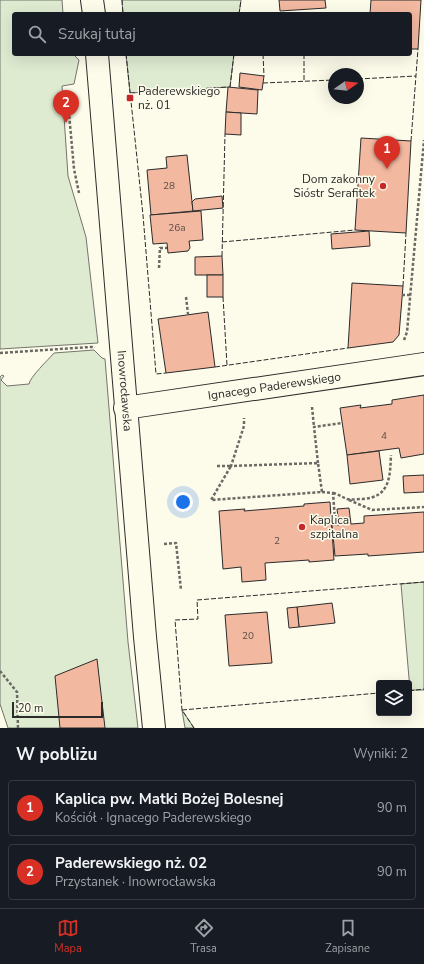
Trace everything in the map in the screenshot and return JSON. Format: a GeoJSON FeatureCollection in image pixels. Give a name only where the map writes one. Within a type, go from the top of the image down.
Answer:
{"type":"FeatureCollection","features":[{"type":"Feature","properties":{"kind":"street"},"geometry":{"type":"LineString","coordinates":[[92,0],[94,12]]}},
{"type":"Feature","properties":{"kind":"street","name":"Inowrocławska"},"geometry":{"type":"LineString","coordinates":[[96,56],[154,728]]}},
{"type":"Feature","properties":{"kind":"street","name":"Ignacego Paderewskiego"},"geometry":{"type":"LineString","coordinates":[[126,408],[424,364]]}},
{"type":"Feature","properties":{"kind":"path"},"geometry":{"type":"LineString","coordinates":[[404,340],[407,332],[424,140]]}},
{"type":"Feature","properties":{"kind":"path"},"geometry":{"type":"LineString","coordinates":[[159,268],[160,248],[167,248]]}},
{"type":"Feature","properties":{"kind":"path"},"geometry":{"type":"LineString","coordinates":[[402,295],[410,295]]}},
{"type":"Feature","properties":{"kind":"path"},"geometry":{"type":"LineString","coordinates":[[186,297],[188,314]]}},
{"type":"Feature","properties":{"kind":"path"},"geometry":{"type":"LineString","coordinates":[[0,353],[90,346]]}},
{"type":"Feature","properties":{"kind":"path"},"geometry":{"type":"LineString","coordinates":[[312,407],[322,492]]}},
{"type":"Feature","properties":{"kind":"path"},"geometry":{"type":"LineString","coordinates":[[244,416],[244,426],[231,466],[211,500],[322,492],[333,493],[372,510],[424,507]]}},
{"type":"Feature","properties":{"kind":"path"},"geometry":{"type":"LineString","coordinates":[[314,427],[342,423]]}},
{"type":"Feature","properties":{"kind":"path"},"geometry":{"type":"LineString","coordinates":[[348,500],[373,498],[380,494],[386,485],[390,474],[391,455]]}},
{"type":"Feature","properties":{"kind":"path"},"geometry":{"type":"LineString","coordinates":[[218,466],[318,463]]}},
{"type":"Feature","properties":{"kind":"path"},"geometry":{"type":"LineString","coordinates":[[333,493],[336,520]]}},
{"type":"Feature","properties":{"kind":"path"},"geometry":{"type":"LineString","coordinates":[[157,544],[176,543],[181,590]]}},
{"type":"Feature","properties":{"kind":"path"},"geometry":{"type":"LineString","coordinates":[[0,671],[17,692],[18,728]]}},
{"type":"Feature","properties":{"kind":"green space"},"geometry":{"type":"Polygon","coordinates":[[[0,0],[62,0],[63,12],[12,12],[12,56],[75,56],[79,60],[74,84],[62,86],[68,176],[86,237],[98,343],[0,349],[0,0]]]}},
{"type":"Feature","properties":{"kind":"green space"},"geometry":{"type":"Polygon","coordinates":[[[122,0],[241,0],[239,12],[123,12],[122,0]]]}},
{"type":"Feature","properties":{"kind":"green space"},"geometry":{"type":"Polygon","coordinates":[[[126,56],[234,56],[230,87],[130,93],[126,56]]]}},
{"type":"Feature","properties":{"kind":"green space"},"geometry":{"type":"Polygon","coordinates":[[[94,350],[105,359],[128,642],[138,728],[8,728],[0,704],[0,377],[2,375],[4,376],[1,380],[7,386],[29,384],[36,373],[54,353],[94,350]]]}},
{"type":"Feature","properties":{"kind":"green space"},"geometry":{"type":"Polygon","coordinates":[[[424,582],[424,690],[412,690],[412,680],[409,680],[401,584],[424,582]]]}},
{"type":"Feature","properties":{"kind":"green space"},"geometry":{"type":"Polygon","coordinates":[[[182,710],[194,728],[185,728],[182,710]]]}},
{"type":"Feature","properties":{"kind":"building"},"geometry":{"type":"Polygon","coordinates":[[[279,0],[325,0],[326,8],[280,11],[279,0]]]}},
{"type":"Feature","properties":{"kind":"building"},"geometry":{"type":"Polygon","coordinates":[[[371,0],[421,0],[418,49],[412,49],[412,12],[370,12],[371,0]]]}},
{"type":"Feature","properties":{"kind":"building"},"geometry":{"type":"Polygon","coordinates":[[[240,73],[264,76],[262,90],[239,87],[240,73]]]}},
{"type":"Feature","properties":{"kind":"building"},"geometry":{"type":"Polygon","coordinates":[[[228,87],[258,90],[257,114],[226,112],[228,87]]]}},
{"type":"Feature","properties":{"kind":"building"},"geometry":{"type":"Polygon","coordinates":[[[226,112],[241,113],[241,135],[225,134],[226,112]]]}},
{"type":"Feature","properties":{"kind":"building","name":"Dom zakonny Sióstr Serafitek"},"geometry":{"type":"Polygon","coordinates":[[[361,138],[411,141],[406,233],[355,230],[361,138]]]}},
{"type":"Feature","properties":{"kind":"building"},"geometry":{"type":"Polygon","coordinates":[[[187,155],[193,211],[151,215],[147,170],[167,168],[166,157],[187,155]]]}},
{"type":"Feature","properties":{"kind":"building"},"geometry":{"type":"Polygon","coordinates":[[[222,196],[223,208],[193,211],[192,202],[195,199],[222,196]]]}},
{"type":"Feature","properties":{"kind":"building"},"geometry":{"type":"Polygon","coordinates":[[[201,211],[203,240],[189,241],[190,248],[188,251],[168,253],[167,243],[153,244],[150,215],[201,211]]]}},
{"type":"Feature","properties":{"kind":"building"},"geometry":{"type":"Polygon","coordinates":[[[369,231],[370,246],[332,249],[331,234],[369,231]]]}},
{"type":"Feature","properties":{"kind":"building"},"geometry":{"type":"Polygon","coordinates":[[[222,256],[223,275],[195,275],[195,257],[222,256]]]}},
{"type":"Feature","properties":{"kind":"building"},"geometry":{"type":"Polygon","coordinates":[[[207,275],[223,275],[223,297],[207,297],[207,275]]]}},
{"type":"Feature","properties":{"kind":"building"},"geometry":{"type":"Polygon","coordinates":[[[352,283],[403,286],[399,335],[393,342],[348,348],[352,283]]]}},
{"type":"Feature","properties":{"kind":"building"},"geometry":{"type":"Polygon","coordinates":[[[208,312],[215,367],[166,373],[158,319],[208,312]]]}},
{"type":"Feature","properties":{"kind":"building"},"geometry":{"type":"Polygon","coordinates":[[[424,395],[424,454],[401,458],[399,448],[347,455],[340,408],[361,405],[360,408],[392,404],[392,400],[424,395]]]}},
{"type":"Feature","properties":{"kind":"building"},"geometry":{"type":"Polygon","coordinates":[[[379,451],[383,480],[350,484],[347,455],[379,451]]]}},
{"type":"Feature","properties":{"kind":"building"},"geometry":{"type":"Polygon","coordinates":[[[424,475],[424,492],[404,493],[403,476],[424,475]]]}},
{"type":"Feature","properties":{"kind":"building"},"geometry":{"type":"Polygon","coordinates":[[[330,502],[334,560],[265,563],[266,580],[242,582],[241,567],[223,569],[219,511],[245,509],[244,511],[304,506],[304,504],[330,502]]]}},
{"type":"Feature","properties":{"kind":"building"},"geometry":{"type":"Polygon","coordinates":[[[349,508],[351,524],[364,523],[364,516],[424,512],[424,552],[368,556],[368,554],[335,556],[332,525],[339,525],[337,509],[349,508]]]}},
{"type":"Feature","properties":{"kind":"building"},"geometry":{"type":"Polygon","coordinates":[[[332,603],[335,623],[299,627],[297,607],[332,603]]]}},
{"type":"Feature","properties":{"kind":"building"},"geometry":{"type":"Polygon","coordinates":[[[297,607],[299,627],[289,628],[287,608],[297,607]]]}},
{"type":"Feature","properties":{"kind":"building"},"geometry":{"type":"Polygon","coordinates":[[[267,612],[272,663],[229,666],[225,615],[267,612]]]}},
{"type":"Feature","properties":{"kind":"building"},"geometry":{"type":"Polygon","coordinates":[[[97,659],[105,728],[60,728],[55,676],[97,659]]]}},
{"type":"Feature","properties":{"kind":"fence"},"geometry":{"type":"LineString","coordinates":[[122,0],[123,12]]}},
{"type":"Feature","properties":{"kind":"fence"},"geometry":{"type":"LineString","coordinates":[[239,12],[241,0]]}},
{"type":"Feature","properties":{"kind":"fence"},"geometry":{"type":"LineString","coordinates":[[411,141],[418,49]]}},
{"type":"Feature","properties":{"kind":"fence"},"geometry":{"type":"LineString","coordinates":[[126,56],[143,215],[156,374],[166,373]]}},
{"type":"Feature","properties":{"kind":"fence"},"geometry":{"type":"LineString","coordinates":[[230,87],[234,56]]}},
{"type":"Feature","properties":{"kind":"fence"},"geometry":{"type":"LineString","coordinates":[[263,56],[264,76]]}},
{"type":"Feature","properties":{"kind":"fence"},"geometry":{"type":"LineString","coordinates":[[304,56],[304,81]]}},
{"type":"Feature","properties":{"kind":"fence"},"geometry":{"type":"LineString","coordinates":[[364,79],[416,76]]}},
{"type":"Feature","properties":{"kind":"fence"},"geometry":{"type":"LineString","coordinates":[[263,83],[328,80]]}},
{"type":"Feature","properties":{"kind":"fence"},"geometry":{"type":"LineString","coordinates":[[130,93],[228,87]]}},
{"type":"Feature","properties":{"kind":"fence"},"geometry":{"type":"LineString","coordinates":[[222,256],[225,134]]}},
{"type":"Feature","properties":{"kind":"fence"},"geometry":{"type":"LineString","coordinates":[[222,242],[355,230]]}},
{"type":"Feature","properties":{"kind":"fence"},"geometry":{"type":"LineString","coordinates":[[403,286],[406,233]]}},
{"type":"Feature","properties":{"kind":"fence"},"geometry":{"type":"LineString","coordinates":[[223,297],[227,365]]}},
{"type":"Feature","properties":{"kind":"fence"},"geometry":{"type":"LineString","coordinates":[[215,367],[348,348]]}},
{"type":"Feature","properties":{"kind":"fence"},"geometry":{"type":"LineString","coordinates":[[194,728],[182,710],[175,620],[198,619],[197,600],[424,582]]}},
{"type":"Feature","properties":{"kind":"fence"},"geometry":{"type":"LineString","coordinates":[[412,691],[424,689]]}},
{"type":"Feature","properties":{"kind":"fence"},"geometry":{"type":"LineString","coordinates":[[182,710],[376,693]]}},
{"type":"Feature","properties":{"kind":"place","name":"Paderewskiego nż. 01"},"geometry":{"type":"Point","coordinates":[130,98]}},
{"type":"Feature","properties":{"kind":"place","name":"Paderewskiego nż. 02"},"geometry":{"type":"Point","coordinates":[66,123]}},
{"type":"Feature","properties":{"kind":"place","name":"Kaplica pw. Matki Bożej Bolesnej"},"geometry":{"type":"Point","coordinates":[387,169]}},
{"type":"Feature","properties":{"kind":"place","name":"Dom zakonny Sióstr Serafitek"},"geometry":{"type":"Point","coordinates":[383,186]}},
{"type":"Feature","properties":{"kind":"place","name":"Kaplica szpitalna"},"geometry":{"type":"Point","coordinates":[302,527]}}]}
